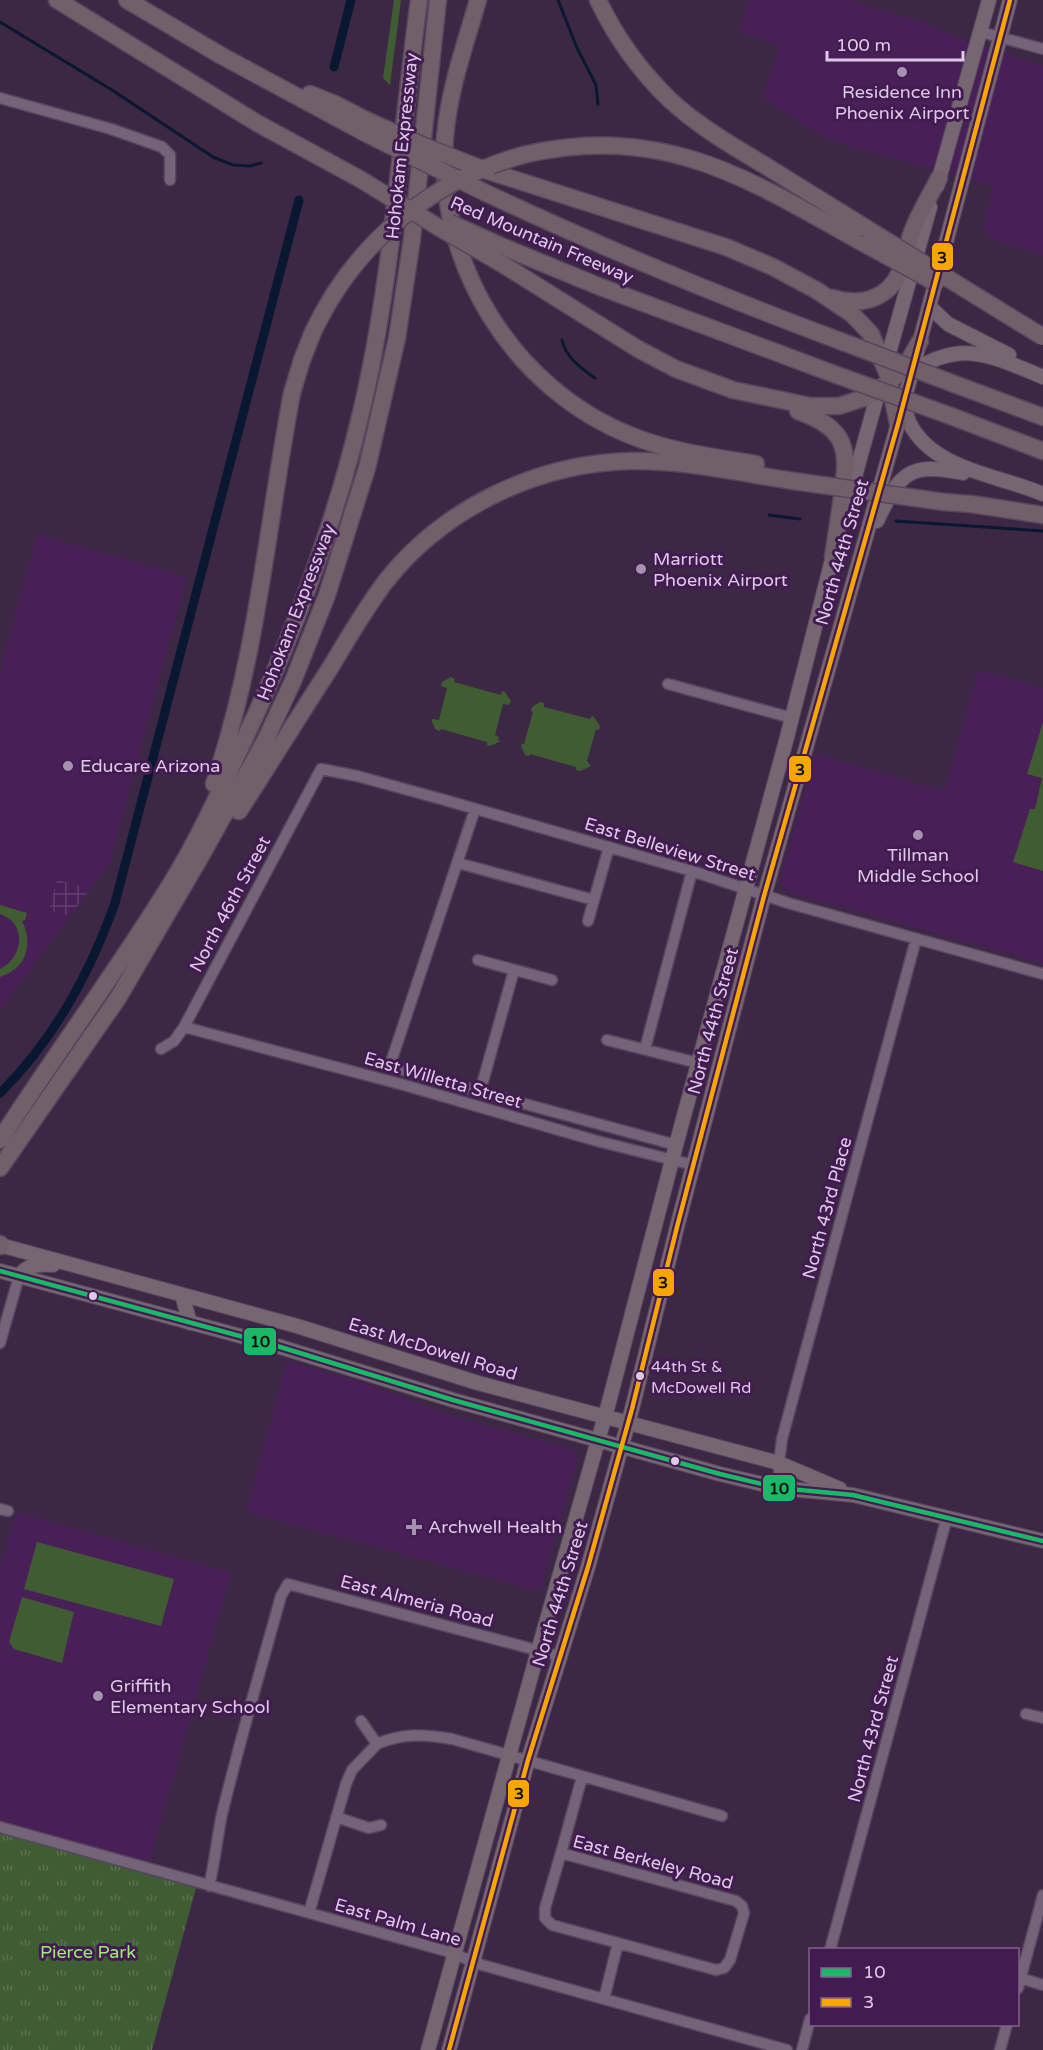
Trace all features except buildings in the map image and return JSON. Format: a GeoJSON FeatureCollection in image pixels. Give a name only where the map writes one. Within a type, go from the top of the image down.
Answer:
{"type":"FeatureCollection","features":[{"type":"Feature","properties":{"kind":"highway"},"geometry":{"type":"LineString","coordinates":[[57,0],[247,117],[360,179],[438,227],[500,254],[658,360],[693,376],[750,393],[826,423],[838,436],[845,453],[846,466],[833,556]]}},
{"type":"Feature","properties":{"kind":"highway"},"geometry":{"type":"LineString","coordinates":[[127,0],[250,72],[335,104],[366,127],[407,139],[488,171],[726,247],[774,267],[816,290],[844,308],[866,327],[878,347],[889,382],[897,424]]}},
{"type":"Feature","properties":{"kind":"highway","name":"Hohokam Expressway"},"geometry":{"type":"LineString","coordinates":[[0,1140],[172,881],[248,733],[301,610],[333,516],[360,419],[382,311],[419,0]]}},
{"type":"Feature","properties":{"kind":"highway","name":"Hohokam Expressway"},"geometry":{"type":"LineString","coordinates":[[0,1168],[118,998],[265,741],[305,652],[348,535],[383,403],[401,316],[412,239],[438,0]]}},
{"type":"Feature","properties":{"kind":"highway"},"geometry":{"type":"LineString","coordinates":[[478,0],[458,68],[448,111],[445,138],[446,180],[453,229],[476,292],[492,320],[519,356],[550,386],[590,415],[618,430],[674,450],[794,476],[944,502],[1043,515]]}},
{"type":"Feature","properties":{"kind":"highway"},"geometry":{"type":"LineString","coordinates":[[598,0],[615,32],[634,60],[682,110],[866,236],[1043,338]]}},
{"type":"Feature","properties":{"kind":"highway","name":"Red Mountain Freeway"},"geometry":{"type":"LineString","coordinates":[[366,127],[486,193],[655,269],[1043,417]]}},
{"type":"Feature","properties":{"kind":"highway"},"geometry":{"type":"LineString","coordinates":[[136,937],[207,799],[231,730],[258,610],[292,393],[298,371],[313,332],[336,291],[355,264],[388,229],[441,189],[493,165],[527,154],[567,147],[610,145],[657,150],[688,157],[741,177],[866,236]]}},
{"type":"Feature","properties":{"kind":"highway"},"geometry":{"type":"LineString","coordinates":[[816,290],[840,300],[857,302],[872,299],[888,289],[900,273],[912,232],[939,178]]}},
{"type":"Feature","properties":{"kind":"highway","name":"Red Mountain Freeway"},"geometry":{"type":"LineString","coordinates":[[500,254],[598,286],[1043,451]]}},
{"type":"Feature","properties":{"kind":"highway"},"geometry":{"type":"LineString","coordinates":[[750,393],[810,406],[829,408],[848,404],[889,382],[908,363],[920,341]]}},
{"type":"Feature","properties":{"kind":"highway"},"geometry":{"type":"LineString","coordinates":[[118,998],[156,946],[373,599],[404,561],[439,529],[474,506],[513,486],[557,471],[602,463],[659,462],[794,476]]}},
{"type":"Feature","properties":{"kind":"highway"},"geometry":{"type":"LineString","coordinates":[[0,1130],[24,1102]]}},
{"type":"Feature","properties":{"kind":"main road"},"geometry":{"type":"LineString","coordinates":[[989,0],[893,337],[889,382],[903,403],[909,422],[934,451],[956,464],[1043,494]]}},
{"type":"Feature","properties":{"kind":"main road","name":"North 44th Street"},"geometry":{"type":"LineString","coordinates":[[449,2050],[528,1760],[622,1447],[764,896],[903,403],[1010,0]]}},
{"type":"Feature","properties":{"kind":"main road"},"geometry":{"type":"LineString","coordinates":[[929,306],[948,324],[1043,375]]}},
{"type":"Feature","properties":{"kind":"main road"},"geometry":{"type":"LineString","coordinates":[[889,382],[940,357],[972,352],[995,357],[1043,375]]}},
{"type":"Feature","properties":{"kind":"main road","name":"North 44th Street"},"geometry":{"type":"LineString","coordinates":[[428,2050],[598,1440],[870,419],[889,382]]}},
{"type":"Feature","properties":{"kind":"main road"},"geometry":{"type":"LineString","coordinates":[[861,555],[892,491],[898,482],[913,472],[924,468],[943,468],[1015,483]]}},
{"type":"Feature","properties":{"kind":"main road"},"geometry":{"type":"LineString","coordinates":[[787,816],[799,735],[792,717],[818,702]]}},
{"type":"Feature","properties":{"kind":"main road","name":"East McDowell Road"},"geometry":{"type":"LineString","coordinates":[[0,1245],[338,1338],[460,1378],[779,1463],[854,1495]]}},
{"type":"Feature","properties":{"kind":"main road"},"geometry":{"type":"LineString","coordinates":[[19,1276],[26,1269],[39,1264],[76,1266]]}},
{"type":"Feature","properties":{"kind":"main road","name":"East McDowell Road"},"geometry":{"type":"LineString","coordinates":[[0,1271],[331,1362],[453,1400],[779,1488],[854,1495],[1043,1541]]}},
{"type":"Feature","properties":{"kind":"main road"},"geometry":{"type":"LineString","coordinates":[[90,1296],[93,1271]]}},
{"type":"Feature","properties":{"kind":"main road"},"geometry":{"type":"LineString","coordinates":[[182,1294],[190,1323]]}},
{"type":"Feature","properties":{"kind":"main road"},"geometry":{"type":"LineString","coordinates":[[331,1362],[338,1338]]}},
{"type":"Feature","properties":{"kind":"main road"},"geometry":{"type":"LineString","coordinates":[[359,1371],[363,1347]]}},
{"type":"Feature","properties":{"kind":"street"},"geometry":{"type":"LineString","coordinates":[[981,32],[1043,49]]}},
{"type":"Feature","properties":{"kind":"street"},"geometry":{"type":"LineString","coordinates":[[0,98],[111,129],[162,147],[170,155],[170,180]]}},
{"type":"Feature","properties":{"kind":"street"},"geometry":{"type":"LineString","coordinates":[[668,684],[792,717]]}},
{"type":"Feature","properties":{"kind":"street","name":"East Belleview Street"},"geometry":{"type":"LineString","coordinates":[[321,769],[357,776],[609,847],[692,871],[764,896],[1043,974]]}},
{"type":"Feature","properties":{"kind":"street","name":"North 46th Street"},"geometry":{"type":"LineString","coordinates":[[161,1049],[174,1041],[184,1027],[321,769]]}},
{"type":"Feature","properties":{"kind":"street"},"geometry":{"type":"LineString","coordinates":[[475,809],[391,1062],[396,1068],[676,1146]]}},
{"type":"Feature","properties":{"kind":"street"},"geometry":{"type":"LineString","coordinates":[[588,921],[609,847]]}},
{"type":"Feature","properties":{"kind":"street"},"geometry":{"type":"LineString","coordinates":[[458,863],[594,900]]}},
{"type":"Feature","properties":{"kind":"street"},"geometry":{"type":"LineString","coordinates":[[645,1049],[692,871]]}},
{"type":"Feature","properties":{"kind":"street","name":"North 43rd Place"},"geometry":{"type":"LineString","coordinates":[[779,1488],[782,1439],[916,939]]}},
{"type":"Feature","properties":{"kind":"street"},"geometry":{"type":"LineString","coordinates":[[478,960],[552,980]]}},
{"type":"Feature","properties":{"kind":"street"},"geometry":{"type":"LineString","coordinates":[[480,1092],[514,970]]}},
{"type":"Feature","properties":{"kind":"street","name":"East Willetta Street"},"geometry":{"type":"LineString","coordinates":[[184,1027],[404,1085],[597,1141],[693,1165]]}},
{"type":"Feature","properties":{"kind":"street"},"geometry":{"type":"LineString","coordinates":[[607,1040],[698,1063]]}},
{"type":"Feature","properties":{"kind":"street"},"geometry":{"type":"LineString","coordinates":[[0,1343],[19,1276]]}},
{"type":"Feature","properties":{"kind":"street","name":"North 43rd Street"},"geometry":{"type":"LineString","coordinates":[[831,1948],[947,1517]]}},
{"type":"Feature","properties":{"kind":"street","name":"East Almeria Road"},"geometry":{"type":"LineString","coordinates":[[209,1886],[234,1765],[281,1596],[288,1584],[560,1656]]}},
{"type":"Feature","properties":{"kind":"street"},"geometry":{"type":"LineString","coordinates":[[1026,1714],[1043,1718]]}},
{"type":"Feature","properties":{"kind":"street"},"geometry":{"type":"LineString","coordinates":[[361,1721],[377,1744]]}},
{"type":"Feature","properties":{"kind":"street"},"geometry":{"type":"LineString","coordinates":[[309,1913],[352,1770],[377,1744],[402,1736],[426,1734],[528,1760],[722,1816]]}},
{"type":"Feature","properties":{"kind":"street"},"geometry":{"type":"LineString","coordinates":[[561,1853],[582,1777]]}},
{"type":"Feature","properties":{"kind":"street"},"geometry":{"type":"LineString","coordinates":[[336,1817],[369,1828],[381,1825]]}},
{"type":"Feature","properties":{"kind":"street","name":"East Palm Lane"},"geometry":{"type":"LineString","coordinates":[[0,1827],[787,2050]]}},
{"type":"Feature","properties":{"kind":"street","name":"East Berkeley Road"},"geometry":{"type":"LineString","coordinates":[[561,1853],[736,1901],[742,1906],[744,1913],[730,1960],[724,1968],[716,1970],[618,1943],[552,1925],[545,1918],[545,1908],[561,1853]]}},
{"type":"Feature","properties":{"kind":"street"},"geometry":{"type":"LineString","coordinates":[[1043,1895],[1019,1983],[1043,1985]]}},
{"type":"Feature","properties":{"kind":"street"},"geometry":{"type":"LineString","coordinates":[[604,1999],[618,1943]]}},
{"type":"Feature","properties":{"kind":"street"},"geometry":{"type":"LineString","coordinates":[[802,2050],[809,2023]]}},
{"type":"Feature","properties":{"kind":"street"},"geometry":{"type":"LineString","coordinates":[[1000,2050],[1007,2026]]}},
{"type":"Feature","properties":{"kind":"shaded area"},"geometry":{"type":"Polygon","coordinates":[[[749,0],[855,0],[855,3],[920,21],[953,36],[1043,66],[1043,255],[992,239],[983,229],[993,186],[826,139],[763,98],[780,45],[740,32],[749,0]]]}},
{"type":"Feature","properties":{"kind":"shaded area","name":"Educare Arizona"},"geometry":{"type":"Polygon","coordinates":[[[37,534],[187,577],[110,862],[0,1010],[0,671],[37,534]]]}},
{"type":"Feature","properties":{"kind":"shaded area","name":"Tillman Middle School"},"geometry":{"type":"Polygon","coordinates":[[[978,670],[1043,688],[1043,963],[788,892],[780,879],[815,754],[945,791],[978,670]]]}},
{"type":"Feature","properties":{"kind":"shaded area"},"geometry":{"type":"Polygon","coordinates":[[[57,880],[90,889],[70,916],[49,910],[57,880]]]}},
{"type":"Feature","properties":{"kind":"shaded area"},"geometry":{"type":"Polygon","coordinates":[[[287,1361],[364,1383],[455,1417],[572,1449],[578,1458],[540,1591],[246,1512],[287,1361]]]}},
{"type":"Feature","properties":{"kind":"shaded area","name":"Griffith Elementary School"},"geometry":{"type":"Polygon","coordinates":[[[16,1512],[231,1573],[149,1863],[0,1820],[0,1570],[16,1512]]]}},
{"type":"Feature","properties":{"kind":"green space"},"geometry":{"type":"Polygon","coordinates":[[[394,0],[401,0],[390,85],[383,78],[394,0]]]}},
{"type":"Feature","properties":{"kind":"green space"},"geometry":{"type":"Polygon","coordinates":[[[451,677],[455,679],[454,682],[501,695],[502,691],[505,692],[511,701],[509,705],[503,704],[495,735],[501,741],[490,746],[487,742],[441,729],[436,730],[432,719],[439,720],[447,688],[441,686],[442,682],[451,677]]]}},
{"type":"Feature","properties":{"kind":"green space"},"geometry":{"type":"Polygon","coordinates":[[[540,702],[544,703],[544,707],[590,719],[594,717],[600,726],[599,730],[596,729],[587,761],[591,766],[580,771],[576,770],[576,767],[530,754],[525,755],[521,746],[524,744],[533,712],[532,707],[540,702]]]}},
{"type":"Feature","properties":{"kind":"green space"},"geometry":{"type":"Polygon","coordinates":[[[1043,722],[1043,871],[1013,862],[1030,809],[1035,809],[1042,778],[1027,774],[1043,722]]]}},
{"type":"Feature","properties":{"kind":"green space"},"geometry":{"type":"Polygon","coordinates":[[[0,905],[27,913],[25,920],[22,921],[26,930],[27,947],[22,962],[0,977],[0,969],[14,957],[19,940],[15,925],[9,918],[0,914],[0,905]]]}},
{"type":"Feature","properties":{"kind":"green space"},"geometry":{"type":"Polygon","coordinates":[[[37,1542],[174,1579],[161,1626],[24,1589],[37,1542]]]}},
{"type":"Feature","properties":{"kind":"green space"},"geometry":{"type":"Polygon","coordinates":[[[22,1597],[74,1612],[62,1663],[14,1649],[9,1642],[22,1597]]]}},
{"type":"Feature","properties":{"kind":"green space","name":"Pierce Park"},"geometry":{"type":"Polygon","coordinates":[[[0,1833],[196,1888],[152,2050],[0,2050],[0,1833]]]}},
{"type":"Feature","properties":{"kind":"waterway"},"geometry":{"type":"LineString","coordinates":[[334,67],[351,0]]}},
{"type":"Feature","properties":{"kind":"waterway"},"geometry":{"type":"LineString","coordinates":[[558,0],[577,48],[596,85],[598,104]]}},
{"type":"Feature","properties":{"kind":"waterway"},"geometry":{"type":"LineString","coordinates":[[0,22],[112,90],[213,157],[233,165],[250,166],[261,163]]}},
{"type":"Feature","properties":{"kind":"waterway"},"geometry":{"type":"LineString","coordinates":[[0,1093],[54,1028],[82,980],[115,903],[299,200]]}},
{"type":"Feature","properties":{"kind":"waterway"},"geometry":{"type":"LineString","coordinates":[[562,340],[571,357],[595,378]]}},
{"type":"Feature","properties":{"kind":"waterway"},"geometry":{"type":"LineString","coordinates":[[769,515],[800,519]]}},
{"type":"Feature","properties":{"kind":"waterway"},"geometry":{"type":"LineString","coordinates":[[896,521],[1043,531]]}},
{"type":"Feature","properties":{"kind":"transit line","name":"3"},"geometry":{"type":"LineString","coordinates":[[449,2050],[528,1760],[588,1567],[632,1409],[764,896],[898,424],[1010,0]]}},
{"type":"Feature","properties":{"kind":"transit line","name":"10"},"geometry":{"type":"LineString","coordinates":[[0,1271],[277,1346],[453,1400],[720,1474],[779,1488],[853,1495],[1043,1541]]}},
{"type":"Feature","properties":{"kind":"place","name":"Residence Inn Phoenix Airport"},"geometry":{"type":"Point","coordinates":[902,72]}},
{"type":"Feature","properties":{"kind":"place","name":"Marriott Phoenix Airport"},"geometry":{"type":"Point","coordinates":[641,569]}},
{"type":"Feature","properties":{"kind":"place","name":"Educare Arizona"},"geometry":{"type":"Point","coordinates":[68,766]}},
{"type":"Feature","properties":{"kind":"place","name":"Tillman Middle School"},"geometry":{"type":"Point","coordinates":[918,835]}},
{"type":"Feature","properties":{"kind":"place","name":"44th St & McDowell Rd"},"geometry":{"type":"Point","coordinates":[640,1376]}},
{"type":"Feature","properties":{"kind":"place","name":"Archwell Health"},"geometry":{"type":"Point","coordinates":[414,1527]}},
{"type":"Feature","properties":{"kind":"place","name":"Griffith Elementary School"},"geometry":{"type":"Point","coordinates":[98,1696]}}]}
